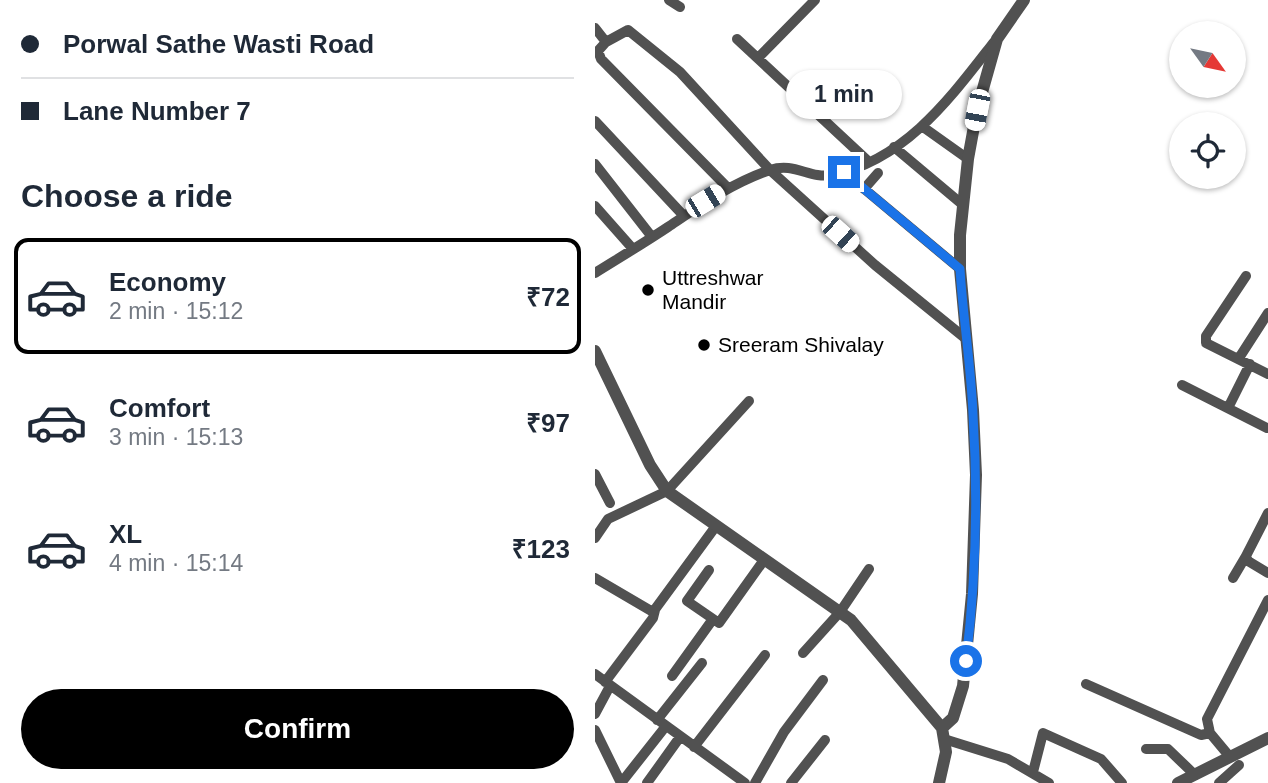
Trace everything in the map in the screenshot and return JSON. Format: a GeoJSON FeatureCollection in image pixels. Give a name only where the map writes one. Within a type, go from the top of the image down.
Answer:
{"type":"FeatureCollection","features":[{"type":"Feature","properties":{"kind":"street"},"geometry":{"type":"LineString","coordinates":[[669,0],[680,8]]}},
{"type":"Feature","properties":{"kind":"street"},"geometry":{"type":"LineString","coordinates":[[758,58],[815,0]]}},
{"type":"Feature","properties":{"kind":"street"},"geometry":{"type":"LineString","coordinates":[[595,272],[728,188],[770,170],[792,166],[807,173],[828,176],[869,162],[894,147],[923,127],[997,39],[1024,0]]}},
{"type":"Feature","properties":{"kind":"street"},"geometry":{"type":"LineString","coordinates":[[595,28],[601,59],[728,188]]}},
{"type":"Feature","properties":{"kind":"street"},"geometry":{"type":"LineString","coordinates":[[600,49],[628,30],[639,36],[680,72],[770,170],[875,265],[965,338]]}},
{"type":"Feature","properties":{"kind":"street"},"geometry":{"type":"LineString","coordinates":[[737,39],[869,162]]}},
{"type":"Feature","properties":{"kind":"street"},"geometry":{"type":"LineString","coordinates":[[943,734],[953,718],[963,686],[972,594],[975,475],[973,410],[960,269],[963,205],[977,110],[997,39]]}},
{"type":"Feature","properties":{"kind":"street"},"geometry":{"type":"LineString","coordinates":[[595,121],[683,215]]}},
{"type":"Feature","properties":{"kind":"street"},"geometry":{"type":"LineString","coordinates":[[923,127],[968,159]]}},
{"type":"Feature","properties":{"kind":"street"},"geometry":{"type":"LineString","coordinates":[[894,147],[963,205]]}},
{"type":"Feature","properties":{"kind":"street"},"geometry":{"type":"LineString","coordinates":[[595,164],[652,237]]}},
{"type":"Feature","properties":{"kind":"street"},"geometry":{"type":"LineString","coordinates":[[844,172],[960,269]]}},
{"type":"Feature","properties":{"kind":"street"},"geometry":{"type":"LineString","coordinates":[[864,189],[878,173]]}},
{"type":"Feature","properties":{"kind":"street"},"geometry":{"type":"LineString","coordinates":[[595,206],[633,249]]}},
{"type":"Feature","properties":{"kind":"street"},"geometry":{"type":"LineString","coordinates":[[1246,276],[1206,336],[1209,346],[1268,374]]}},
{"type":"Feature","properties":{"kind":"street"},"geometry":{"type":"LineString","coordinates":[[1238,358],[1267,317]]}},
{"type":"Feature","properties":{"kind":"street"},"geometry":{"type":"LineString","coordinates":[[595,351],[650,465],[667,491],[851,620],[943,734],[946,752],[939,783]]}},
{"type":"Feature","properties":{"kind":"street"},"geometry":{"type":"LineString","coordinates":[[1228,408],[1250,364]]}},
{"type":"Feature","properties":{"kind":"street"},"geometry":{"type":"LineString","coordinates":[[1182,385],[1267,428]]}},
{"type":"Feature","properties":{"kind":"street"},"geometry":{"type":"LineString","coordinates":[[595,538],[608,519],[667,491],[749,401]]}},
{"type":"Feature","properties":{"kind":"street"},"geometry":{"type":"LineString","coordinates":[[595,474],[610,503]]}},
{"type":"Feature","properties":{"kind":"street"},"geometry":{"type":"LineString","coordinates":[[1233,578],[1268,513]]}},
{"type":"Feature","properties":{"kind":"street"},"geometry":{"type":"LineString","coordinates":[[595,714],[607,684],[655,610],[716,526]]}},
{"type":"Feature","properties":{"kind":"street"},"geometry":{"type":"LineString","coordinates":[[1246,556],[1248,561],[1268,573]]}},
{"type":"Feature","properties":{"kind":"street"},"geometry":{"type":"LineString","coordinates":[[709,570],[687,601],[719,623],[764,560]]}},
{"type":"Feature","properties":{"kind":"street"},"geometry":{"type":"LineString","coordinates":[[803,653],[840,612],[869,569]]}},
{"type":"Feature","properties":{"kind":"street"},"geometry":{"type":"LineString","coordinates":[[595,578],[647,610],[655,610]]}},
{"type":"Feature","properties":{"kind":"street"},"geometry":{"type":"LineString","coordinates":[[1235,761],[1210,733],[1207,719],[1268,600]]}},
{"type":"Feature","properties":{"kind":"street"},"geometry":{"type":"LineString","coordinates":[[672,676],[713,619]]}},
{"type":"Feature","properties":{"kind":"street"},"geometry":{"type":"LineString","coordinates":[[694,747],[765,654]]}},
{"type":"Feature","properties":{"kind":"street"},"geometry":{"type":"LineString","coordinates":[[621,783],[702,663]]}},
{"type":"Feature","properties":{"kind":"street"},"geometry":{"type":"LineString","coordinates":[[595,674],[745,783]]}},
{"type":"Feature","properties":{"kind":"street"},"geometry":{"type":"LineString","coordinates":[[755,783],[784,732],[823,680]]}},
{"type":"Feature","properties":{"kind":"street"},"geometry":{"type":"LineString","coordinates":[[1086,684],[1201,735],[1210,733]]}},
{"type":"Feature","properties":{"kind":"street"},"geometry":{"type":"LineString","coordinates":[[595,730],[621,783]]}},
{"type":"Feature","properties":{"kind":"street"},"geometry":{"type":"LineString","coordinates":[[1033,772],[1043,733],[1101,759],[1122,783]]}},
{"type":"Feature","properties":{"kind":"street"},"geometry":{"type":"LineString","coordinates":[[943,734],[989,751],[1033,772],[1049,783]]}},
{"type":"Feature","properties":{"kind":"street"},"geometry":{"type":"LineString","coordinates":[[647,783],[680,737]]}},
{"type":"Feature","properties":{"kind":"street"},"geometry":{"type":"LineString","coordinates":[[1178,783],[1235,761],[1268,738]]}},
{"type":"Feature","properties":{"kind":"street"},"geometry":{"type":"LineString","coordinates":[[791,783],[825,740]]}},
{"type":"Feature","properties":{"kind":"street"},"geometry":{"type":"LineString","coordinates":[[1146,749],[1168,749],[1195,775]]}},
{"type":"Feature","properties":{"kind":"street"},"geometry":{"type":"LineString","coordinates":[[1219,783],[1235,761]]}},
{"type":"Feature","properties":{"kind":"place","name":"Uttreshwar Mandir"},"geometry":{"type":"Point","coordinates":[648,290]}},
{"type":"Feature","properties":{"kind":"place","name":"Sreeram Shivalay"},"geometry":{"type":"Point","coordinates":[704,345]}},
{"type":"Feature","properties":{"kind":"route"},"geometry":{"type":"LineString","coordinates":[[844,172],[960,269],[973,410],[975,475],[972,594],[966,661]]}}]}
